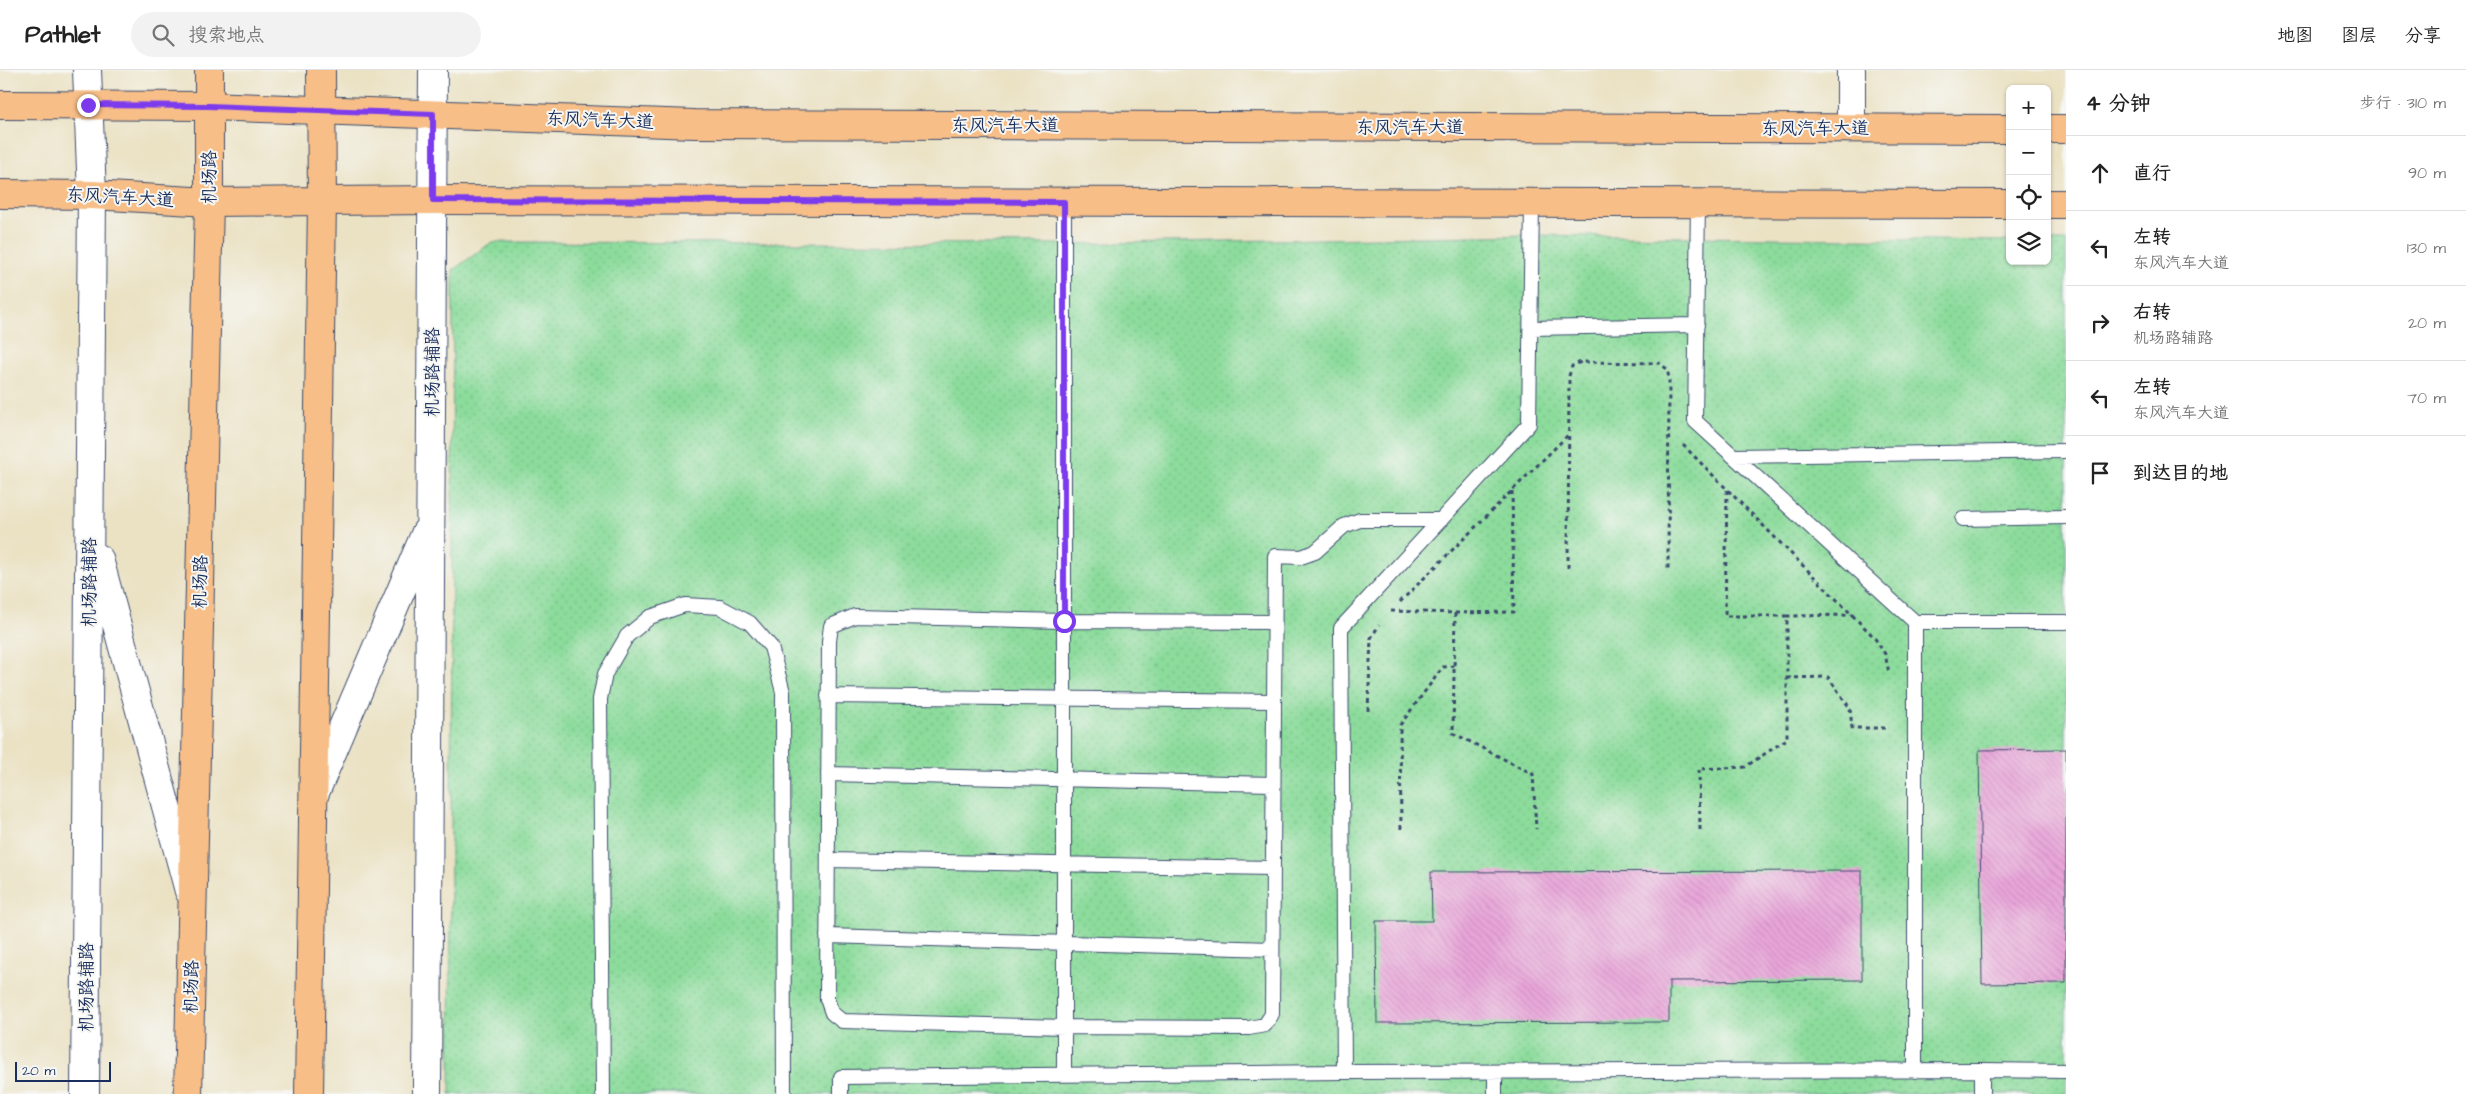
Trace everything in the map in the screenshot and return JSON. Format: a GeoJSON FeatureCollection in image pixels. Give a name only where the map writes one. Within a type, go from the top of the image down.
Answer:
{"type":"FeatureCollection","features":[{"type":"Feature","properties":{"kind":"main road","name":"机场路"},"geometry":{"type":"LineString","coordinates":[[188,1094],[209,202],[208,70]]}},
{"type":"Feature","properties":{"kind":"main road"},"geometry":{"type":"LineString","coordinates":[[309,1094],[322,201],[321,70]]}},
{"type":"Feature","properties":{"kind":"main road","name":"东风汽车大道"},"geometry":{"type":"LineString","coordinates":[[0,105],[208,106],[694,124],[2006,129]]}},
{"type":"Feature","properties":{"kind":"main road"},"geometry":{"type":"LineString","coordinates":[[2051,129],[2066,129]]}},
{"type":"Feature","properties":{"kind":"main road","name":"东风汽车大道"},"geometry":{"type":"LineString","coordinates":[[0,194],[92,195],[209,202],[433,200],[2006,204]]}},
{"type":"Feature","properties":{"kind":"main road"},"geometry":{"type":"LineString","coordinates":[[2051,204],[2066,204]]}},
{"type":"Feature","properties":{"kind":"street","name":"机场路辅路"},"geometry":{"type":"LineString","coordinates":[[85,1094],[92,195],[87,70]]}},
{"type":"Feature","properties":{"kind":"street","name":"机场路辅路"},"geometry":{"type":"LineString","coordinates":[[427,1094],[433,200],[432,70]]}},
{"type":"Feature","properties":{"kind":"street"},"geometry":{"type":"LineString","coordinates":[[1851,70],[1851,128]]}},
{"type":"Feature","properties":{"kind":"street"},"geometry":{"type":"LineString","coordinates":[[314,795],[431,519]]}},
{"type":"Feature","properties":{"kind":"street"},"geometry":{"type":"LineString","coordinates":[[90,526],[193,903]]}},
{"type":"Feature","properties":{"kind":"lane"},"geometry":{"type":"LineString","coordinates":[[1064,202],[1064,1075]]}},
{"type":"Feature","properties":{"kind":"lane"},"geometry":{"type":"LineString","coordinates":[[1344,1072],[1341,628],[1529,424],[1532,203]]}},
{"type":"Feature","properties":{"kind":"lane"},"geometry":{"type":"LineString","coordinates":[[1698,203],[1695,421],[1915,622],[2066,622]]}},
{"type":"Feature","properties":{"kind":"lane"},"geometry":{"type":"LineString","coordinates":[[1531,328],[1697,325]]}},
{"type":"Feature","properties":{"kind":"lane"},"geometry":{"type":"LineString","coordinates":[[1734,456],[2066,451]]}},
{"type":"Feature","properties":{"kind":"lane"},"geometry":{"type":"LineString","coordinates":[[1963,519],[2066,517]]}},
{"type":"Feature","properties":{"kind":"lane"},"geometry":{"type":"LineString","coordinates":[[1274,622],[1064,621],[855,616],[841,620],[831,626],[828,696],[827,999],[832,1013],[842,1021],[1249,1028],[1265,1025],[1272,1014],[1275,556],[1301,557],[1315,552],[1344,526],[1360,520],[1441,520]]}},
{"type":"Feature","properties":{"kind":"lane"},"geometry":{"type":"LineString","coordinates":[[603,1094],[600,699],[604,674],[627,636],[650,617],[684,605],[720,606],[750,623],[771,647],[783,692],[784,1094]]}},
{"type":"Feature","properties":{"kind":"lane"},"geometry":{"type":"LineString","coordinates":[[1915,622],[1915,1071]]}},
{"type":"Feature","properties":{"kind":"lane"},"geometry":{"type":"LineString","coordinates":[[828,696],[1274,701]]}},
{"type":"Feature","properties":{"kind":"lane"},"geometry":{"type":"LineString","coordinates":[[828,774],[1273,784]]}},
{"type":"Feature","properties":{"kind":"lane"},"geometry":{"type":"LineString","coordinates":[[828,860],[1272,868]]}},
{"type":"Feature","properties":{"kind":"lane"},"geometry":{"type":"LineString","coordinates":[[828,936],[1272,949]]}},
{"type":"Feature","properties":{"kind":"lane"},"geometry":{"type":"LineString","coordinates":[[1982,1070],[1982,1094]]}},
{"type":"Feature","properties":{"kind":"lane"},"geometry":{"type":"LineString","coordinates":[[841,1094],[840,1077],[1344,1072],[2066,1071]]}},
{"type":"Feature","properties":{"kind":"lane"},"geometry":{"type":"LineString","coordinates":[[1495,1073],[1495,1094]]}},
{"type":"Feature","properties":{"kind":"path"},"geometry":{"type":"LineString","coordinates":[[1568,568],[1569,376],[1572,366],[1581,362],[1659,362],[1667,369],[1669,378],[1668,570]]}},
{"type":"Feature","properties":{"kind":"path"},"geometry":{"type":"LineString","coordinates":[[1669,431],[1675,438]]}},
{"type":"Feature","properties":{"kind":"path"},"geometry":{"type":"LineString","coordinates":[[1387,616],[1569,435]]}},
{"type":"Feature","properties":{"kind":"path"},"geometry":{"type":"LineString","coordinates":[[1682,444],[1874,636],[1885,654],[1889,681]]}},
{"type":"Feature","properties":{"kind":"path"},"geometry":{"type":"LineString","coordinates":[[1391,611],[1514,612],[1512,490]]}},
{"type":"Feature","properties":{"kind":"path"},"geometry":{"type":"LineString","coordinates":[[1727,490],[1725,616],[1853,615]]}},
{"type":"Feature","properties":{"kind":"path"},"geometry":{"type":"LineString","coordinates":[[1455,613],[1453,734],[1533,774],[1536,829]]}},
{"type":"Feature","properties":{"kind":"path"},"geometry":{"type":"LineString","coordinates":[[1700,830],[1699,769],[1745,767],[1787,739],[1787,616]]}},
{"type":"Feature","properties":{"kind":"path"},"geometry":{"type":"LineString","coordinates":[[1368,720],[1370,638],[1382,620]]}},
{"type":"Feature","properties":{"kind":"path"},"geometry":{"type":"LineString","coordinates":[[1401,829],[1400,725],[1443,667],[1454,666]]}},
{"type":"Feature","properties":{"kind":"path"},"geometry":{"type":"LineString","coordinates":[[1787,678],[1828,677],[1850,708],[1852,728],[1889,728]]}},
{"type":"Feature","properties":{"kind":"path"},"geometry":{"type":"LineString","coordinates":[[1889,718],[1889,737]]}},
{"type":"Feature","properties":{"kind":"green space"},"geometry":{"type":"Polygon","coordinates":[[[1531,235],[2006,241],[2006,265],[2051,265],[2051,241],[2066,241],[2066,1094],[450,1094],[453,270],[492,242],[1065,244],[1531,235]]]}},
{"type":"Feature","properties":{"kind":"building"},"geometry":{"type":"Polygon","coordinates":[[[2066,749],[2066,983],[1982,984],[1979,750],[2066,749]]]}},
{"type":"Feature","properties":{"kind":"building"},"geometry":{"type":"Polygon","coordinates":[[[1862,871],[1862,980],[1669,981],[1669,1022],[1377,1023],[1376,921],[1432,921],[1431,872],[1862,871]]]}},
{"type":"Feature","properties":{"kind":"route"},"geometry":{"type":"LineString","coordinates":[[88,105],[208,106],[433,114],[433,200],[1064,202],[1064,621]]}}]}
